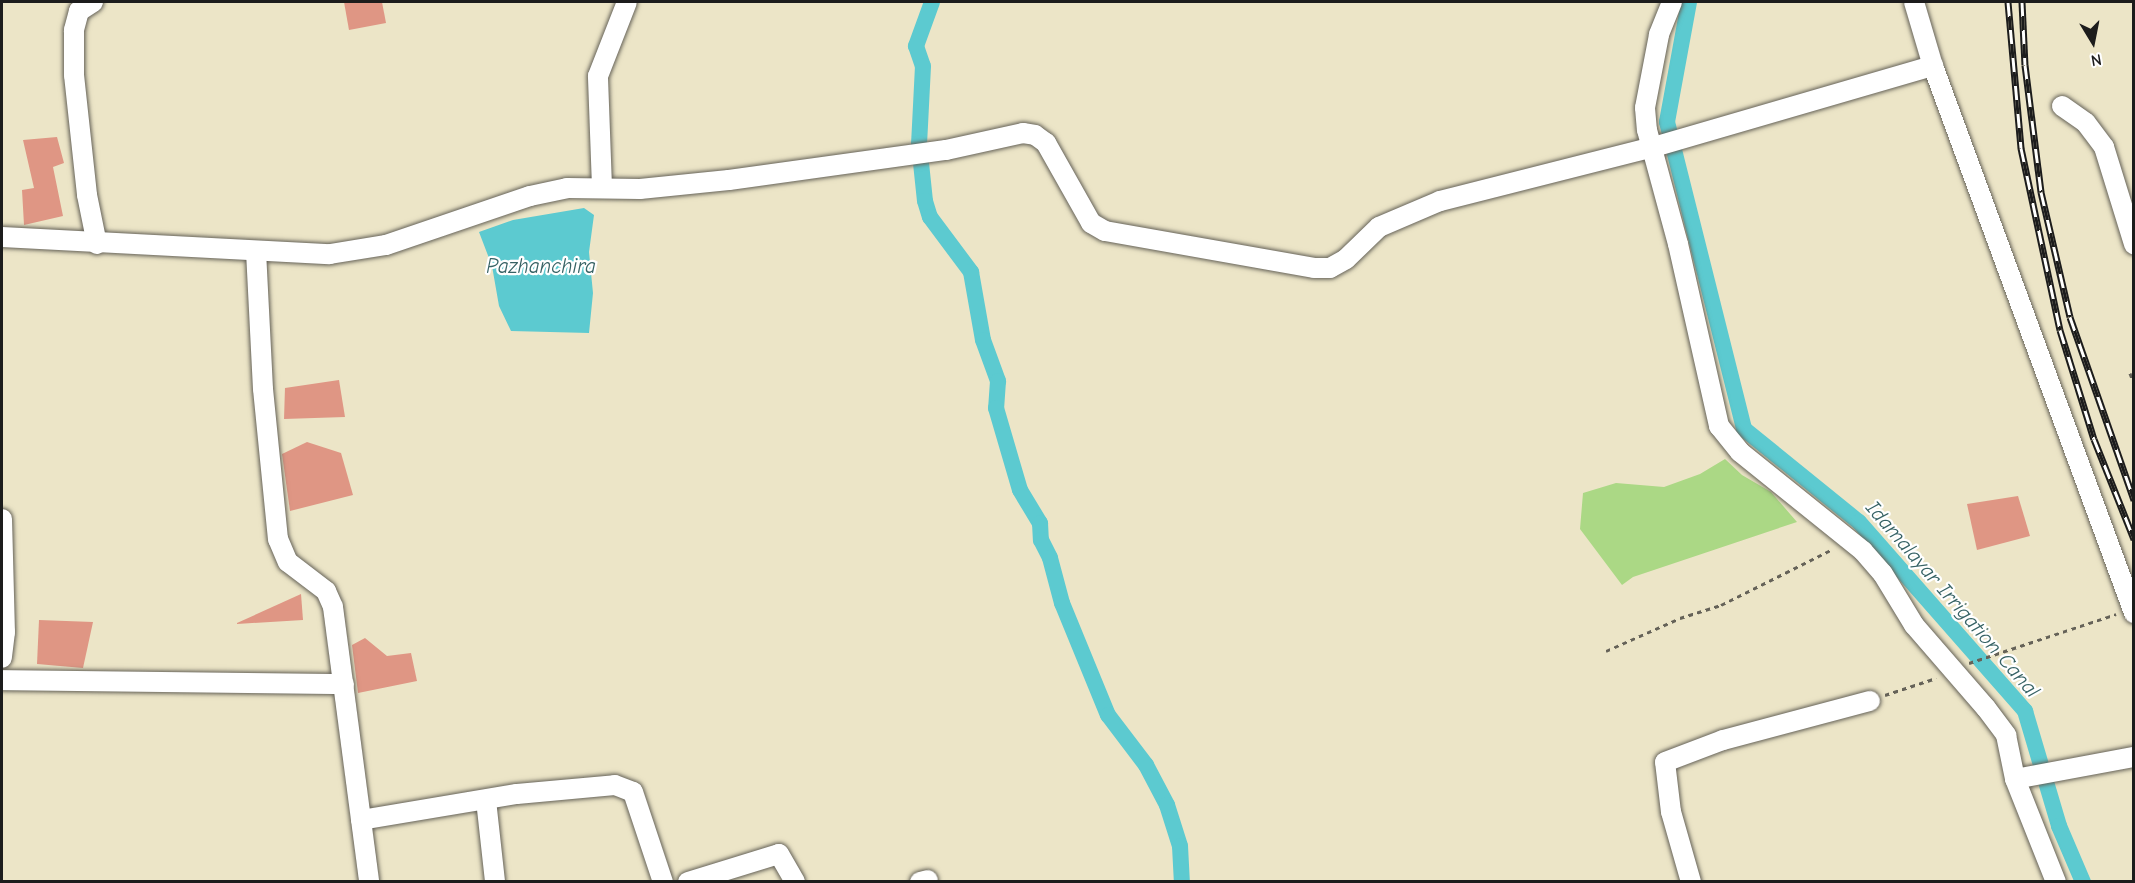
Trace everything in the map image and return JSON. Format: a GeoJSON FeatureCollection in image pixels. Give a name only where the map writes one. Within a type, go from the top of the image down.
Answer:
{"type":"FeatureCollection","features":[{"type":"Feature","properties":{"kind":"street"},"geometry":{"type":"LineString","coordinates":[[93,2],[79,11],[74,30],[74,75],[87,195],[97,244]]}},
{"type":"Feature","properties":{"kind":"street"},"geometry":{"type":"LineString","coordinates":[[602,187],[598,76],[627,2]]}},
{"type":"Feature","properties":{"kind":"street"},"geometry":{"type":"LineString","coordinates":[[1672,2],[1659,35],[1645,108],[1650,148],[1678,244],[1719,426],[1740,452],[1850,539],[1883,574],[1914,625],[1957,668],[2006,735],[2015,779],[2056,882]]}},
{"type":"Feature","properties":{"kind":"street"},"geometry":{"type":"LineString","coordinates":[[1914,2],[1933,66],[2133,611]]}},
{"type":"Feature","properties":{"kind":"street"},"geometry":{"type":"LineString","coordinates":[[2,237],[97,244],[330,254],[386,245],[530,196],[567,188],[640,189],[729,180],[923,152],[991,138],[1035,135],[1046,143],[1091,223],[1105,231],[1314,268],[1330,268],[1346,260],[1379,227],[1440,201],[1650,148],[1933,66]]}},
{"type":"Feature","properties":{"kind":"street"},"geometry":{"type":"LineString","coordinates":[[2062,106],[2086,123],[2104,147],[2133,244]]}},
{"type":"Feature","properties":{"kind":"street"},"geometry":{"type":"LineString","coordinates":[[256,251],[263,389],[278,539],[288,562],[330,597],[344,684],[369,882]]}},
{"type":"Feature","properties":{"kind":"street"},"geometry":{"type":"LineString","coordinates":[[2,519],[5,632],[2,658]]}},
{"type":"Feature","properties":{"kind":"street"},"geometry":{"type":"LineString","coordinates":[[2,680],[344,684]]}},
{"type":"Feature","properties":{"kind":"street"},"geometry":{"type":"LineString","coordinates":[[1691,882],[1671,812],[1665,762],[1723,740],[1870,701]]}},
{"type":"Feature","properties":{"kind":"street"},"geometry":{"type":"LineString","coordinates":[[2015,779],[2133,757]]}},
{"type":"Feature","properties":{"kind":"street"},"geometry":{"type":"LineString","coordinates":[[362,820],[486,800],[615,785],[633,792],[663,882]]}},
{"type":"Feature","properties":{"kind":"street"},"geometry":{"type":"LineString","coordinates":[[486,800],[495,882]]}},
{"type":"Feature","properties":{"kind":"street"},"geometry":{"type":"LineString","coordinates":[[688,882],[779,854],[795,882]]}},
{"type":"Feature","properties":{"kind":"path"},"geometry":{"type":"LineString","coordinates":[[2130,373],[2133,384]]}},
{"type":"Feature","properties":{"kind":"path"},"geometry":{"type":"LineString","coordinates":[[1606,651],[1680,618],[1743,596],[1819,559],[1850,539]]}},
{"type":"Feature","properties":{"kind":"path"},"geometry":{"type":"LineString","coordinates":[[1870,701],[2008,647],[2133,611]]}},
{"type":"Feature","properties":{"kind":"green space"},"geometry":{"type":"Polygon","coordinates":[[[1725,459],[1742,475],[1771,492],[1797,522],[1633,577],[1622,585],[1580,529],[1583,493],[1616,483],[1664,487],[1700,474],[1725,459]]]}},
{"type":"Feature","properties":{"kind":"water","name":"Pazhanchira"},"geometry":{"type":"Polygon","coordinates":[[[584,208],[594,215],[589,252],[593,293],[589,333],[511,331],[499,306],[492,266],[479,232],[513,220],[584,208]]]}},
{"type":"Feature","properties":{"kind":"building"},"geometry":{"type":"Polygon","coordinates":[[[344,2],[382,2],[386,23],[349,30],[344,2]]]}},
{"type":"Feature","properties":{"kind":"building"},"geometry":{"type":"Polygon","coordinates":[[[57,137],[64,163],[53,167],[63,216],[24,225],[22,190],[34,188],[23,140],[57,137]]]}},
{"type":"Feature","properties":{"kind":"building"},"geometry":{"type":"Polygon","coordinates":[[[339,380],[345,417],[284,419],[285,388],[339,380]]]}},
{"type":"Feature","properties":{"kind":"building"},"geometry":{"type":"Polygon","coordinates":[[[307,442],[341,453],[353,495],[290,511],[282,454],[307,442]]]}},
{"type":"Feature","properties":{"kind":"building"},"geometry":{"type":"Polygon","coordinates":[[[2018,496],[2030,536],[1977,550],[1967,504],[2018,496]]]}},
{"type":"Feature","properties":{"kind":"building"},"geometry":{"type":"Polygon","coordinates":[[[301,594],[303,620],[237,624],[237,623],[301,594]]]}},
{"type":"Feature","properties":{"kind":"building"},"geometry":{"type":"Polygon","coordinates":[[[39,620],[93,622],[83,668],[37,664],[39,620]]]}},
{"type":"Feature","properties":{"kind":"building"},"geometry":{"type":"Polygon","coordinates":[[[365,638],[387,656],[411,653],[417,681],[358,693],[352,645],[365,638]]]}},
{"type":"Feature","properties":{"kind":"waterway"},"geometry":{"type":"LineString","coordinates":[[932,2],[916,46],[923,66],[919,144],[925,201],[930,217],[971,272],[983,340],[998,381],[996,408],[1020,490],[1040,523],[1041,540],[1050,558],[1062,603],[1108,715],[1146,765],[1167,805],[1180,846],[1182,882]]}},
{"type":"Feature","properties":{"kind":"waterway","name":"Idamalayar Irrigation Canal"},"geometry":{"type":"LineString","coordinates":[[1689,2],[1667,122],[1744,429],[1859,522],[2025,711],[2059,826],[2083,882]]}},
{"type":"Feature","properties":{"kind":"railway"},"geometry":{"type":"LineString","coordinates":[[2008,2],[2021,148],[2060,330],[2094,439],[2134,539]]}},
{"type":"Feature","properties":{"kind":"railway"},"geometry":{"type":"LineString","coordinates":[[2022,2],[2025,65],[2041,192],[2070,317],[2134,500]]}}]}
